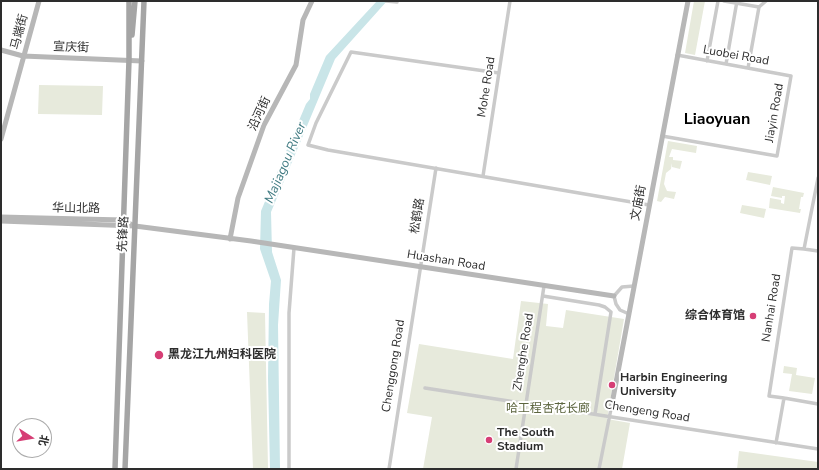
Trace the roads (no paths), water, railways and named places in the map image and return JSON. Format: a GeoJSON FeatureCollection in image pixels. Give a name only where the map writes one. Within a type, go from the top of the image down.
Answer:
{"type":"FeatureCollection","features":[{"type":"Feature","properties":{"kind":"main road","name":"马端街"},"geometry":{"type":"LineString","coordinates":[[1,138],[39,1]]}},
{"type":"Feature","properties":{"kind":"main road","name":"先锋路"},"geometry":{"type":"LineString","coordinates":[[115,469],[129,60],[129,1]]}},
{"type":"Feature","properties":{"kind":"main road"},"geometry":{"type":"LineString","coordinates":[[129,60],[135,1]]}},
{"type":"Feature","properties":{"kind":"main road","name":"先锋路"},"geometry":{"type":"LineString","coordinates":[[126,469],[144,1]]}},
{"type":"Feature","properties":{"kind":"main road","name":"沿河街"},"geometry":{"type":"LineString","coordinates":[[230,239],[238,198],[264,125],[296,65],[304,20],[312,1]]}},
{"type":"Feature","properties":{"kind":"main road","name":"文庙街"},"geometry":{"type":"LineString","coordinates":[[611,409],[688,1]]}},
{"type":"Feature","properties":{"kind":"main road","name":"宣庆街"},"geometry":{"type":"LineString","coordinates":[[1,50],[24,56],[142,61]]}},
{"type":"Feature","properties":{"kind":"main road","name":"华山北路"},"geometry":{"type":"LineString","coordinates":[[1,217],[123,220],[135,226]]}},
{"type":"Feature","properties":{"kind":"main road","name":"华山北路"},"geometry":{"type":"LineString","coordinates":[[1,220],[123,227],[135,226]]}},
{"type":"Feature","properties":{"kind":"main road","name":"Huashan Road"},"geometry":{"type":"LineString","coordinates":[[135,226],[251,241],[614,296]]}},
{"type":"Feature","properties":{"kind":"street"},"geometry":{"type":"LineString","coordinates":[[386,1],[397,2]]}},
{"type":"Feature","properties":{"kind":"street","name":"Mohe Road"},"geometry":{"type":"LineString","coordinates":[[483,176],[510,1]]}},
{"type":"Feature","properties":{"kind":"street"},"geometry":{"type":"LineString","coordinates":[[707,61],[718,1]]}},
{"type":"Feature","properties":{"kind":"street"},"geometry":{"type":"LineString","coordinates":[[724,1],[737,2],[759,7]]}},
{"type":"Feature","properties":{"kind":"street"},"geometry":{"type":"LineString","coordinates":[[748,68],[759,7],[766,1]]}},
{"type":"Feature","properties":{"kind":"street"},"geometry":{"type":"LineString","coordinates":[[726,64],[737,2]]}},
{"type":"Feature","properties":{"kind":"street"},"geometry":{"type":"LineString","coordinates":[[499,73],[350,52],[316,122],[308,144],[328,150],[649,205]]}},
{"type":"Feature","properties":{"kind":"street","name":"Luobei Road"},"geometry":{"type":"LineString","coordinates":[[677,55],[792,76]]}},
{"type":"Feature","properties":{"kind":"street","name":"Jiayin Road"},"geometry":{"type":"LineString","coordinates":[[662,136],[777,156],[792,76]]}},
{"type":"Feature","properties":{"kind":"street","name":"松鹤路"},"geometry":{"type":"LineString","coordinates":[[420,267],[436,168]]}},
{"type":"Feature","properties":{"kind":"street"},"geometry":{"type":"LineString","coordinates":[[818,178],[804,249],[818,251]]}},
{"type":"Feature","properties":{"kind":"street"},"geometry":{"type":"LineString","coordinates":[[289,469],[289,313],[294,248]]}},
{"type":"Feature","properties":{"kind":"street","name":"Nanhai Road"},"geometry":{"type":"LineString","coordinates":[[784,398],[769,396],[792,248],[804,249]]}},
{"type":"Feature","properties":{"kind":"street","name":"Chenggong Road"},"geometry":{"type":"LineString","coordinates":[[389,469],[420,267]]}},
{"type":"Feature","properties":{"kind":"street","name":"Zhenghe Road"},"geometry":{"type":"LineString","coordinates":[[516,469],[544,286]]}},
{"type":"Feature","properties":{"kind":"street"},"geometry":{"type":"LineString","coordinates":[[629,314],[620,310],[616,304],[614,296],[622,287],[634,286]]}},
{"type":"Feature","properties":{"kind":"street"},"geometry":{"type":"LineString","coordinates":[[543,296],[599,305],[605,307],[611,312],[595,414]]}},
{"type":"Feature","properties":{"kind":"street","name":"Chengeng Road"},"geometry":{"type":"LineString","coordinates":[[425,388],[818,449]]}},
{"type":"Feature","properties":{"kind":"street"},"geometry":{"type":"LineString","coordinates":[[776,443],[784,398],[818,404]]}},
{"type":"Feature","properties":{"kind":"street"},"geometry":{"type":"LineString","coordinates":[[599,469],[611,409]]}},
{"type":"Feature","properties":{"kind":"water","name":"Majiagou River"},"geometry":{"type":"Polygon","coordinates":[[[377,1],[387,1],[335,59],[271,212],[272,252],[281,280],[278,325],[280,469],[270,469],[268,378],[269,304],[271,281],[260,249],[261,211],[306,104],[310,99],[310,94],[326,56],[377,1]]]}},
{"type":"Feature","properties":{"kind":"place","name":"综合体育馆"},"geometry":{"type":"Point","coordinates":[753,316]}},
{"type":"Feature","properties":{"kind":"place","name":"黑龙江九州妇科医院"},"geometry":{"type":"Point","coordinates":[159,355]}},
{"type":"Feature","properties":{"kind":"place","name":"Harbin Engineering University"},"geometry":{"type":"Point","coordinates":[612,385]}},
{"type":"Feature","properties":{"kind":"place","name":"The South Stadium"},"geometry":{"type":"Point","coordinates":[489,440]}},
{"type":"Feature","properties":{"kind":"district","name":"Liaoyuan"},"geometry":{"type":"Point","coordinates":[717,120]}},
{"type":"Feature","properties":{"kind":"park label","name":"哈工程杏花长廊"},"geometry":{"type":"Point","coordinates":[548,409]}}]}
